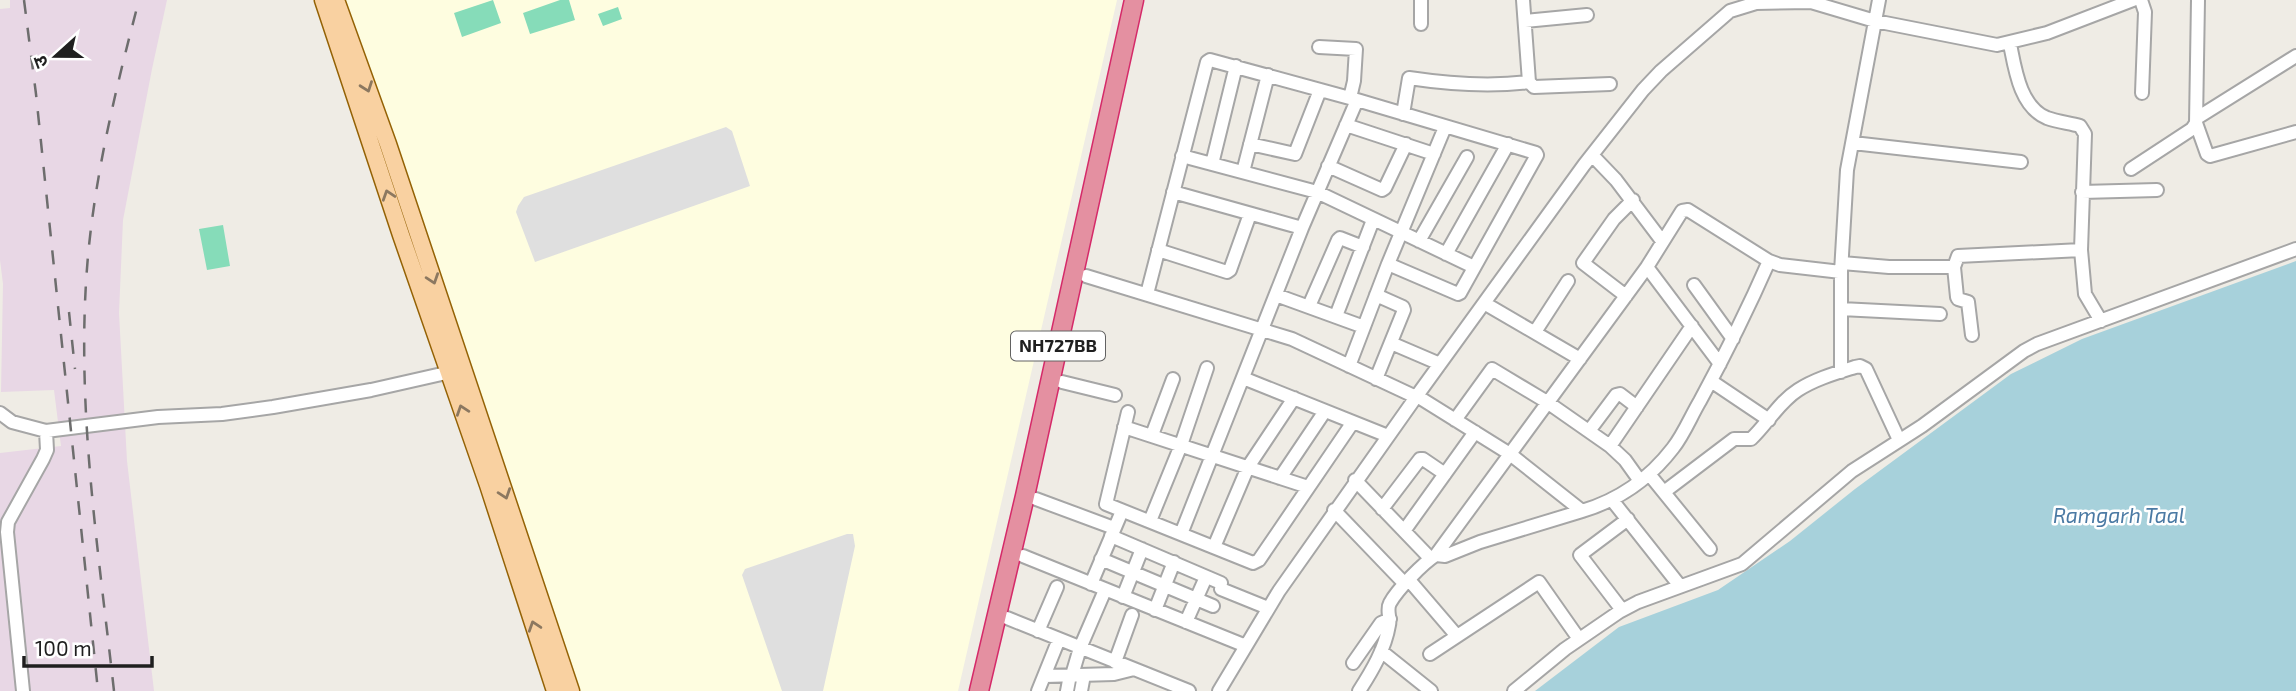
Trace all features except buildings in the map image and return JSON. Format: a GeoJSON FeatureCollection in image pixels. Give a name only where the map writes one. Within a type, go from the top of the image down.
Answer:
{"type":"FeatureCollection","features":[{"type":"Feature","properties":{"kind":"highway","name":"NH727BB"},"geometry":{"type":"LineString","coordinates":[[979,691],[1025,496],[1134,0]]}},
{"type":"Feature","properties":{"kind":"highway","name":"NH727BB"},"geometry":{"type":"LineString","coordinates":[[990,691],[1036,499],[1146,0]]}},
{"type":"Feature","properties":{"kind":"main road"},"geometry":{"type":"LineString","coordinates":[[323,0],[397,225],[456,370],[571,691]]}},
{"type":"Feature","properties":{"kind":"main road"},"geometry":{"type":"LineString","coordinates":[[336,0],[388,144],[555,691]]}},
{"type":"Feature","properties":{"kind":"street"},"geometry":{"type":"LineString","coordinates":[[1421,0],[1422,24]]}},
{"type":"Feature","properties":{"kind":"street"},"geometry":{"type":"LineString","coordinates":[[1523,0],[1529,82],[1534,87],[1610,84]]}},
{"type":"Feature","properties":{"kind":"street"},"geometry":{"type":"LineString","coordinates":[[1841,372],[1841,267],[1847,170],[1879,0]]}},
{"type":"Feature","properties":{"kind":"street"},"geometry":{"type":"LineString","coordinates":[[1219,691],[1268,608],[1334,510],[1592,155],[1661,71],[1730,11],[1756,3],[1811,2],[1875,21],[1997,46],[2048,33],[2133,0]]}},
{"type":"Feature","properties":{"kind":"street"},"geometry":{"type":"LineString","coordinates":[[2141,0],[2145,12],[2142,93]]}},
{"type":"Feature","properties":{"kind":"street"},"geometry":{"type":"LineString","coordinates":[[2198,0],[2197,120],[2207,154],[2210,156],[2296,132]]}},
{"type":"Feature","properties":{"kind":"street"},"geometry":{"type":"LineString","coordinates":[[1525,21],[1587,15]]}},
{"type":"Feature","properties":{"kind":"street"},"geometry":{"type":"LineString","coordinates":[[2010,44],[2020,83],[2027,100],[2037,112],[2084,129],[2081,250],[2085,294],[2101,321]]}},
{"type":"Feature","properties":{"kind":"street"},"geometry":{"type":"LineString","coordinates":[[1181,534],[1302,228],[1346,125],[1353,99],[1356,49],[1319,47]]}},
{"type":"Feature","properties":{"kind":"street"},"geometry":{"type":"LineString","coordinates":[[2131,169],[2192,128],[2197,120],[2296,57]]}},
{"type":"Feature","properties":{"kind":"street"},"geometry":{"type":"LineString","coordinates":[[1147,294],[1207,62],[1211,60],[1536,153],[1458,294],[1388,264]]}},
{"type":"Feature","properties":{"kind":"street"},"geometry":{"type":"LineString","coordinates":[[1212,164],[1236,66]]}},
{"type":"Feature","properties":{"kind":"street"},"geometry":{"type":"LineString","coordinates":[[1243,173],[1268,75]]}},
{"type":"Feature","properties":{"kind":"street"},"geometry":{"type":"LineString","coordinates":[[1403,114],[1409,78],[1464,85],[1529,82]]}},
{"type":"Feature","properties":{"kind":"street"},"geometry":{"type":"LineString","coordinates":[[1250,144],[1294,154],[1320,90]]}},
{"type":"Feature","properties":{"kind":"street"},"geometry":{"type":"LineString","coordinates":[[1346,125],[1434,154]]}},
{"type":"Feature","properties":{"kind":"street"},"geometry":{"type":"LineString","coordinates":[[1349,366],[1445,127]]}},
{"type":"Feature","properties":{"kind":"street"},"geometry":{"type":"LineString","coordinates":[[1853,142],[2021,162]]}},
{"type":"Feature","properties":{"kind":"street"},"geometry":{"type":"LineString","coordinates":[[1328,166],[1382,190],[1406,144]]}},
{"type":"Feature","properties":{"kind":"street"},"geometry":{"type":"LineString","coordinates":[[1446,254],[1508,144]]}},
{"type":"Feature","properties":{"kind":"street"},"geometry":{"type":"LineString","coordinates":[[1592,155],[1633,200],[1662,241]]}},
{"type":"Feature","properties":{"kind":"street"},"geometry":{"type":"LineString","coordinates":[[1182,156],[1317,192],[1474,267]]}},
{"type":"Feature","properties":{"kind":"street"},"geometry":{"type":"LineString","coordinates":[[1419,241],[1467,157]]}},
{"type":"Feature","properties":{"kind":"street"},"geometry":{"type":"LineString","coordinates":[[2082,192],[2157,190]]}},
{"type":"Feature","properties":{"kind":"street"},"geometry":{"type":"LineString","coordinates":[[1173,192],[1302,228]]}},
{"type":"Feature","properties":{"kind":"street"},"geometry":{"type":"LineString","coordinates":[[1626,296],[1583,262],[1614,219],[1633,200]]}},
{"type":"Feature","properties":{"kind":"street"},"geometry":{"type":"LineString","coordinates":[[1359,691],[1381,651],[1390,619],[1390,603],[1433,557],[1510,454],[1647,267],[1682,211],[1686,210],[1769,261],[1780,264],[1954,267]]}},
{"type":"Feature","properties":{"kind":"street"},"geometry":{"type":"LineString","coordinates":[[1158,250],[1227,272],[1251,214]]}},
{"type":"Feature","properties":{"kind":"street"},"geometry":{"type":"LineString","coordinates":[[1336,316],[1373,220]]}},
{"type":"Feature","properties":{"kind":"street"},"geometry":{"type":"LineString","coordinates":[[1309,306],[1338,240],[1340,238],[1363,247]]}},
{"type":"Feature","properties":{"kind":"street"},"geometry":{"type":"LineString","coordinates":[[1514,691],[1573,643],[1622,610],[1742,564],[1852,471],[1922,426],[2036,344],[2296,248]]}},
{"type":"Feature","properties":{"kind":"street"},"geometry":{"type":"LineString","coordinates":[[1972,335],[1968,302],[1956,297],[1954,267],[1958,256],[2081,250]]}},
{"type":"Feature","properties":{"kind":"street"},"geometry":{"type":"LineString","coordinates":[[1355,480],[1433,557],[1445,556],[1612,500],[1644,477],[1674,447],[1734,339],[1769,261]]}},
{"type":"Feature","properties":{"kind":"street"},"geometry":{"type":"LineString","coordinates":[[1647,267],[1720,364]]}},
{"type":"Feature","properties":{"kind":"street"},"geometry":{"type":"LineString","coordinates":[[1086,276],[1292,339],[1416,397],[1510,454],[1582,511]]}},
{"type":"Feature","properties":{"kind":"street"},"geometry":{"type":"LineString","coordinates":[[1535,332],[1568,281]]}},
{"type":"Feature","properties":{"kind":"street"},"geometry":{"type":"LineString","coordinates":[[1694,285],[1734,339]]}},
{"type":"Feature","properties":{"kind":"street"},"geometry":{"type":"LineString","coordinates":[[1276,295],[1364,327]]}},
{"type":"Feature","properties":{"kind":"street"},"geometry":{"type":"LineString","coordinates":[[1376,295],[1404,308],[1376,379]]}},
{"type":"Feature","properties":{"kind":"street"},"geometry":{"type":"LineString","coordinates":[[1484,303],[1580,359]]}},
{"type":"Feature","properties":{"kind":"street"},"geometry":{"type":"LineString","coordinates":[[1841,309],[1940,314]]}},
{"type":"Feature","properties":{"kind":"street"},"geometry":{"type":"LineString","coordinates":[[1610,446],[1692,326]]}},
{"type":"Feature","properties":{"kind":"street"},"geometry":{"type":"LineString","coordinates":[[1391,343],[1440,364]]}},
{"type":"Feature","properties":{"kind":"street"},"geometry":{"type":"LineString","coordinates":[[1664,492],[1734,439],[1751,439],[1797,391],[1823,377],[1860,366],[1866,369],[1899,440]]}},
{"type":"Feature","properties":{"kind":"street"},"geometry":{"type":"LineString","coordinates":[[1150,521],[1208,368]]}},
{"type":"Feature","properties":{"kind":"street"},"geometry":{"type":"LineString","coordinates":[[1455,420],[1492,369],[1547,402],[1610,446],[1664,492],[1710,549]]}},
{"type":"Feature","properties":{"kind":"street"},"geometry":{"type":"LineString","coordinates":[[0,413],[12,422],[46,431],[158,417],[222,414],[273,407],[371,390],[456,370]]}},
{"type":"Feature","properties":{"kind":"street"},"geometry":{"type":"LineString","coordinates":[[1243,378],[1388,436]]}},
{"type":"Feature","properties":{"kind":"street"},"geometry":{"type":"LineString","coordinates":[[1152,435],[1173,379]]}},
{"type":"Feature","properties":{"kind":"street"},"geometry":{"type":"LineString","coordinates":[[1711,380],[1769,420]]}},
{"type":"Feature","properties":{"kind":"street"},"geometry":{"type":"LineString","coordinates":[[1062,382],[1115,395]]}},
{"type":"Feature","properties":{"kind":"street"},"geometry":{"type":"LineString","coordinates":[[1589,431],[1616,395],[1620,394],[1637,407]]}},
{"type":"Feature","properties":{"kind":"street"},"geometry":{"type":"LineString","coordinates":[[1214,547],[1248,467],[1294,398]]}},
{"type":"Feature","properties":{"kind":"street"},"geometry":{"type":"LineString","coordinates":[[1280,478],[1325,411]]}},
{"type":"Feature","properties":{"kind":"street"},"geometry":{"type":"LineString","coordinates":[[1128,412],[1107,505],[1253,563],[1258,562],[1353,422]]}},
{"type":"Feature","properties":{"kind":"street"},"geometry":{"type":"LineString","coordinates":[[1124,427],[1308,487]]}},
{"type":"Feature","properties":{"kind":"street"},"geometry":{"type":"LineString","coordinates":[[23,691],[7,532],[8,522],[47,450],[46,431]]}},
{"type":"Feature","properties":{"kind":"street"},"geometry":{"type":"LineString","coordinates":[[1404,531],[1475,432]]}},
{"type":"Feature","properties":{"kind":"street"},"geometry":{"type":"LineString","coordinates":[[1382,509],[1420,459],[1445,474]]}},
{"type":"Feature","properties":{"kind":"street"},"geometry":{"type":"LineString","coordinates":[[1036,499],[1113,532],[1142,549],[1206,576],[1268,608]]}},
{"type":"Feature","properties":{"kind":"street"},"geometry":{"type":"LineString","coordinates":[[1612,500],[1681,586]]}},
{"type":"Feature","properties":{"kind":"street"},"geometry":{"type":"LineString","coordinates":[[1334,510],[1457,636]]}},
{"type":"Feature","properties":{"kind":"street"},"geometry":{"type":"LineString","coordinates":[[1091,584],[1122,511]]}},
{"type":"Feature","properties":{"kind":"street"},"geometry":{"type":"LineString","coordinates":[[1622,610],[1580,555],[1628,519]]}},
{"type":"Feature","properties":{"kind":"street"},"geometry":{"type":"LineString","coordinates":[[1123,597],[1142,549]]}},
{"type":"Feature","properties":{"kind":"street"},"geometry":{"type":"LineString","coordinates":[[1023,556],[1246,646]]}},
{"type":"Feature","properties":{"kind":"street"},"geometry":{"type":"LineString","coordinates":[[1101,559],[1213,606]]}},
{"type":"Feature","properties":{"kind":"street"},"geometry":{"type":"LineString","coordinates":[[1155,610],[1174,562]]}},
{"type":"Feature","properties":{"kind":"street"},"geometry":{"type":"LineString","coordinates":[[1186,622],[1206,576]]}},
{"type":"Feature","properties":{"kind":"street"},"geometry":{"type":"LineString","coordinates":[[1430,654],[1539,582],[1573,643]]}},
{"type":"Feature","properties":{"kind":"street"},"geometry":{"type":"LineString","coordinates":[[1038,631],[1057,587]]}},
{"type":"Feature","properties":{"kind":"street"},"geometry":{"type":"LineString","coordinates":[[1067,691],[1075,675],[1080,648],[1105,590]]}},
{"type":"Feature","properties":{"kind":"street"},"geometry":{"type":"LineString","coordinates":[[1115,662],[1132,615]]}},
{"type":"Feature","properties":{"kind":"street"},"geometry":{"type":"LineString","coordinates":[[1007,618],[1189,691]]}},
{"type":"Feature","properties":{"kind":"street"},"geometry":{"type":"LineString","coordinates":[[1353,663],[1381,623],[1390,619]]}},
{"type":"Feature","properties":{"kind":"street"},"geometry":{"type":"LineString","coordinates":[[1038,691],[1059,639]]}},
{"type":"Feature","properties":{"kind":"street"},"geometry":{"type":"LineString","coordinates":[[1381,651],[1431,691]]}},
{"type":"Feature","properties":{"kind":"street"},"geometry":{"type":"LineString","coordinates":[[1045,676],[1114,674],[1133,669]]}},
{"type":"Feature","properties":{"kind":"street"},"geometry":{"type":"LineString","coordinates":[[1075,675],[1081,691]]}},
{"type":"Feature","properties":{"kind":"shaded area"},"geometry":{"type":"Polygon","coordinates":[[[10,0],[167,0],[123,220],[119,313],[127,461],[154,691],[0,691],[0,453],[61,446],[54,390],[1,392],[3,284],[0,260],[0,9],[10,8],[10,0]]]}},
{"type":"Feature","properties":{"kind":"shaded area"},"geometry":{"type":"Polygon","coordinates":[[[342,0],[1117,0],[958,691],[579,691],[342,0]]]}},
{"type":"Feature","properties":{"kind":"shaded area"},"geometry":{"type":"Polygon","coordinates":[[[726,127],[732,131],[750,186],[535,262],[516,212],[524,197],[726,127]]]}},
{"type":"Feature","properties":{"kind":"shaded area"},"geometry":{"type":"Polygon","coordinates":[[[853,534],[855,546],[823,691],[782,691],[742,575],[745,569],[853,534]]]}},
{"type":"Feature","properties":{"kind":"green space"},"geometry":{"type":"Polygon","coordinates":[[[493,0],[501,23],[462,37],[454,13],[493,0]]]}},
{"type":"Feature","properties":{"kind":"green space"},"geometry":{"type":"Polygon","coordinates":[[[560,0],[569,0],[575,20],[530,34],[523,13],[560,0]]]}},
{"type":"Feature","properties":{"kind":"green space"},"geometry":{"type":"Polygon","coordinates":[[[618,7],[622,19],[603,26],[598,14],[618,7]]]}},
{"type":"Feature","properties":{"kind":"green space"},"geometry":{"type":"Polygon","coordinates":[[[223,225],[230,266],[207,270],[199,229],[223,225]]]}},
{"type":"Feature","properties":{"kind":"water","name":"Ramgarh Taal"},"geometry":{"type":"Polygon","coordinates":[[[2296,261],[2296,691],[1535,691],[1619,627],[1718,590],[1790,541],[1855,489],[2011,374],[2082,339],[2296,261]]]}},
{"type":"Feature","properties":{"kind":"railway"},"geometry":{"type":"LineString","coordinates":[[24,0],[98,691]]}},
{"type":"Feature","properties":{"kind":"railway"},"geometry":{"type":"LineString","coordinates":[[114,691],[90,474],[84,365],[85,310],[88,256],[102,159],[139,0]]}},
{"type":"Feature","properties":{"kind":"railway"},"geometry":{"type":"LineString","coordinates":[[69,312],[75,369]]}}]}
